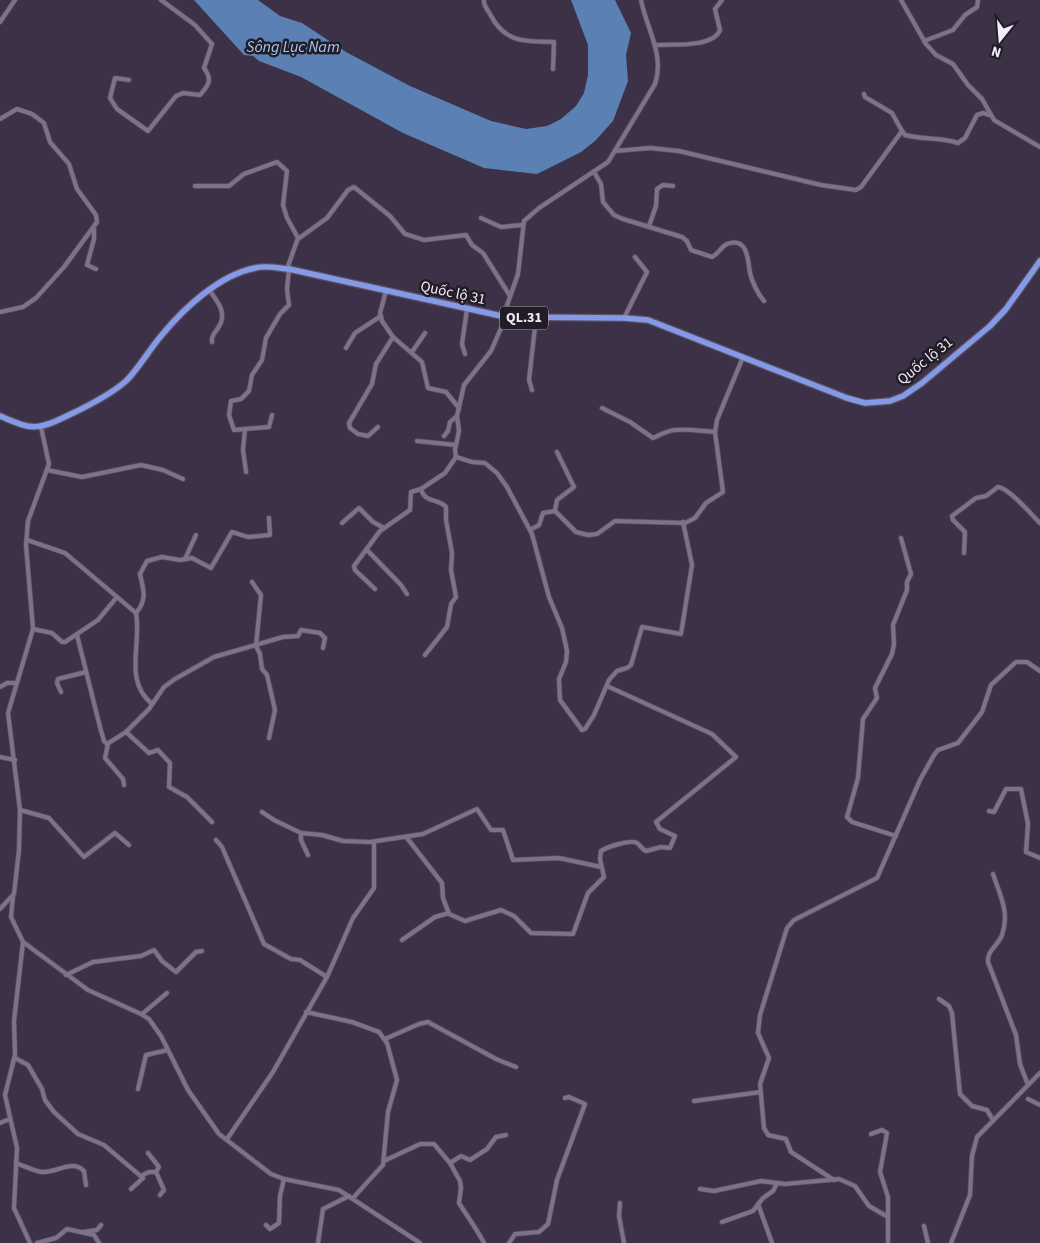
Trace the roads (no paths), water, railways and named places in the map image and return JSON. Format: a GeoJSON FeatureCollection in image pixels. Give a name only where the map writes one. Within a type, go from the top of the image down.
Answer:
{"type":"FeatureCollection","features":[{"type":"Feature","properties":{"kind":"highway","name":"Quốc lộ 31"},"geometry":{"type":"LineString","coordinates":[[41,427],[87,407],[120,386],[175,320],[210,291],[230,278],[254,268],[288,269],[504,317],[624,318],[659,323],[864,403],[890,401],[903,396],[922,383],[990,326],[1006,309],[1040,261]]}},
{"type":"Feature","properties":{"kind":"highway"},"geometry":{"type":"LineString","coordinates":[[0,416],[24,426],[41,427]]}},
{"type":"Feature","properties":{"kind":"street"},"geometry":{"type":"LineString","coordinates":[[0,22],[15,0]]}},
{"type":"Feature","properties":{"kind":"street"},"geometry":{"type":"LineString","coordinates":[[129,80],[115,78],[110,98],[117,109],[148,131],[176,96],[183,94],[200,95],[211,81],[211,77],[204,68],[212,44],[195,25],[161,0]]}},
{"type":"Feature","properties":{"kind":"street"},"geometry":{"type":"LineString","coordinates":[[484,0],[484,5],[493,20],[514,38],[528,43],[554,42],[553,69]]}},
{"type":"Feature","properties":{"kind":"street"},"geometry":{"type":"LineString","coordinates":[[375,589],[354,568],[384,528],[409,512],[410,493],[421,489],[445,474],[456,457],[459,431],[457,416],[464,385],[491,351],[504,317],[518,270],[522,225],[526,218],[539,208],[608,162],[655,84],[658,71],[656,45],[644,17],[641,0]]}},
{"type":"Feature","properties":{"kind":"street"},"geometry":{"type":"LineString","coordinates":[[656,45],[696,44],[717,36],[720,30],[715,9],[722,0]]}},
{"type":"Feature","properties":{"kind":"street"},"geometry":{"type":"LineString","coordinates":[[901,0],[924,41],[936,55],[954,64],[968,85],[982,100],[990,115],[998,123],[1040,147]]}},
{"type":"Feature","properties":{"kind":"street"},"geometry":{"type":"LineString","coordinates":[[924,41],[957,27],[965,15],[977,7],[978,0]]}},
{"type":"Feature","properties":{"kind":"street"},"geometry":{"type":"LineString","coordinates":[[864,94],[865,97],[892,114],[905,135],[915,138],[946,139],[958,143],[964,138],[977,114],[990,115]]}},
{"type":"Feature","properties":{"kind":"street"},"geometry":{"type":"LineString","coordinates":[[0,119],[14,110],[19,110],[32,114],[44,123],[51,144],[70,164],[77,189],[97,217],[97,224],[94,229],[36,298],[23,307],[0,312]]}},
{"type":"Feature","properties":{"kind":"street"},"geometry":{"type":"LineString","coordinates":[[615,151],[650,148],[679,152],[792,176],[821,185],[854,190],[861,187],[902,131]]}},
{"type":"Feature","properties":{"kind":"street"},"geometry":{"type":"LineString","coordinates":[[195,186],[229,186],[243,174],[277,162],[287,171],[283,205],[287,218],[298,239],[288,269],[287,289],[289,305],[275,322],[266,338],[262,360],[252,375],[249,392],[241,399],[231,401],[230,404],[232,428],[270,427],[272,415]]}},
{"type":"Feature","properties":{"kind":"street"},"geometry":{"type":"LineString","coordinates":[[594,172],[599,177],[602,200],[618,217],[649,226],[656,231],[682,237],[691,250],[703,256],[712,257],[727,244],[739,244],[748,254],[750,274],[764,301]]}},
{"type":"Feature","properties":{"kind":"street"},"geometry":{"type":"LineString","coordinates":[[649,226],[655,210],[657,189],[664,185],[673,186]]}},
{"type":"Feature","properties":{"kind":"street"},"geometry":{"type":"LineString","coordinates":[[298,239],[327,218],[348,190],[354,187],[390,216],[405,234],[423,240],[466,235],[472,246],[484,256],[510,296]]}},
{"type":"Feature","properties":{"kind":"street"},"geometry":{"type":"LineString","coordinates":[[482,218],[501,227],[522,225]]}},
{"type":"Feature","properties":{"kind":"street"},"geometry":{"type":"LineString","coordinates":[[94,229],[94,238],[86,265],[96,269]]}},
{"type":"Feature","properties":{"kind":"street"},"geometry":{"type":"LineString","coordinates":[[624,318],[647,272],[635,257]]}},
{"type":"Feature","properties":{"kind":"street"},"geometry":{"type":"LineString","coordinates":[[210,291],[222,314],[221,324],[211,337],[212,342]]}},
{"type":"Feature","properties":{"kind":"street"},"geometry":{"type":"LineString","coordinates":[[386,291],[381,316],[393,337],[412,352],[424,366],[428,388],[446,392],[459,408]]}},
{"type":"Feature","properties":{"kind":"street"},"geometry":{"type":"LineString","coordinates":[[465,354],[462,344],[467,309]]}},
{"type":"Feature","properties":{"kind":"street"},"geometry":{"type":"LineString","coordinates":[[346,348],[356,333],[381,316]]}},
{"type":"Feature","properties":{"kind":"street"},"geometry":{"type":"LineString","coordinates":[[532,390],[529,380],[536,318]]}},
{"type":"Feature","properties":{"kind":"street"},"geometry":{"type":"LineString","coordinates":[[412,352],[425,333]]}},
{"type":"Feature","properties":{"kind":"street"},"geometry":{"type":"LineString","coordinates":[[378,427],[368,436],[355,432],[350,428],[349,423],[372,384],[376,364],[393,337]]}},
{"type":"Feature","properties":{"kind":"street"},"geometry":{"type":"LineString","coordinates":[[555,511],[576,532],[588,535],[597,534],[615,521],[683,522],[695,518],[706,503],[722,492],[715,432],[722,406],[744,356]]}},
{"type":"Feature","properties":{"kind":"street"},"geometry":{"type":"LineString","coordinates":[[602,408],[630,422],[653,438],[675,430],[688,431],[697,428],[715,432]]}},
{"type":"Feature","properties":{"kind":"street"},"geometry":{"type":"LineString","coordinates":[[444,436],[448,431],[450,422],[457,416]]}},
{"type":"Feature","properties":{"kind":"street"},"geometry":{"type":"LineString","coordinates":[[41,427],[50,461],[28,520],[27,540],[33,630],[8,713],[20,810],[19,850],[11,916],[23,942],[88,990],[142,1014],[154,1025],[188,1090],[215,1130],[270,1174],[284,1179],[331,1187],[351,1197],[420,1243]]}},
{"type":"Feature","properties":{"kind":"street"},"geometry":{"type":"LineString","coordinates":[[245,429],[243,450],[246,472]]}},
{"type":"Feature","properties":{"kind":"street"},"geometry":{"type":"LineString","coordinates":[[417,441],[456,444]]}},
{"type":"Feature","properties":{"kind":"street"},"geometry":{"type":"LineString","coordinates":[[555,511],[557,500],[574,488],[557,452]]}},
{"type":"Feature","properties":{"kind":"street"},"geometry":{"type":"LineString","coordinates":[[456,457],[472,462],[486,463],[496,471],[508,487],[530,530],[550,600],[562,628],[567,651],[559,679],[560,700],[580,729],[586,727],[615,672],[630,665],[642,626],[681,634],[692,564],[683,522]]}},
{"type":"Feature","properties":{"kind":"street"},"geometry":{"type":"LineString","coordinates":[[47,470],[82,478],[141,465],[163,470],[183,479]]}},
{"type":"Feature","properties":{"kind":"street"},"geometry":{"type":"LineString","coordinates":[[964,553],[965,532],[952,520],[952,516],[976,498],[986,496],[998,487],[1001,487],[1017,500],[1040,523]]}},
{"type":"Feature","properties":{"kind":"street"},"geometry":{"type":"LineString","coordinates":[[421,489],[423,495],[429,500],[441,502],[446,507],[446,520],[452,553],[451,572],[456,594],[451,604],[447,626],[426,654]]}},
{"type":"Feature","properties":{"kind":"street"},"geometry":{"type":"LineString","coordinates":[[342,523],[359,508],[373,522],[384,528]]}},
{"type":"Feature","properties":{"kind":"street"},"geometry":{"type":"LineString","coordinates":[[530,530],[539,525],[543,513],[555,511]]}},
{"type":"Feature","properties":{"kind":"street"},"geometry":{"type":"LineString","coordinates":[[152,704],[142,690],[135,673],[134,658],[138,635],[136,613],[145,597],[145,586],[140,576],[145,563],[162,557],[198,560],[212,568],[232,532],[248,537],[270,535],[269,518]]}},
{"type":"Feature","properties":{"kind":"street"},"geometry":{"type":"LineString","coordinates":[[185,559],[196,535]]}},
{"type":"Feature","properties":{"kind":"street"},"geometry":{"type":"LineString","coordinates":[[896,836],[852,822],[847,817],[858,778],[863,719],[877,698],[876,687],[892,654],[894,644],[893,625],[907,590],[907,582],[911,574],[901,538]]}},
{"type":"Feature","properties":{"kind":"street"},"geometry":{"type":"LineString","coordinates":[[27,540],[63,552],[136,613]]}},
{"type":"Feature","properties":{"kind":"street"},"geometry":{"type":"LineString","coordinates":[[367,550],[406,594]]}},
{"type":"Feature","properties":{"kind":"street"},"geometry":{"type":"LineString","coordinates":[[252,582],[261,595],[256,646],[260,654],[262,669],[267,676],[275,710],[269,738]]}},
{"type":"Feature","properties":{"kind":"street"},"geometry":{"type":"LineString","coordinates":[[33,630],[52,633],[62,642],[77,635],[99,619],[117,597]]}},
{"type":"Feature","properties":{"kind":"street"},"geometry":{"type":"LineString","coordinates":[[124,785],[123,779],[105,758],[108,744],[126,732],[152,704],[164,687],[175,679],[214,657],[283,638],[298,636],[301,630],[312,630],[324,637],[323,648]]}},
{"type":"Feature","properties":{"kind":"street"},"geometry":{"type":"LineString","coordinates":[[77,635],[104,741],[108,744]]}},
{"type":"Feature","properties":{"kind":"street"},"geometry":{"type":"LineString","coordinates":[[834,1180],[791,1152],[785,1138],[766,1134],[764,1128],[761,1078],[769,1058],[758,1033],[760,1014],[789,925],[794,920],[877,878],[920,780],[934,755],[938,750],[958,743],[982,712],[991,685],[1018,660],[1026,662],[1040,671]]}},
{"type":"Feature","properties":{"kind":"street"},"geometry":{"type":"LineString","coordinates":[[61,692],[57,683],[58,679],[86,672]]}},
{"type":"Feature","properties":{"kind":"street"},"geometry":{"type":"LineString","coordinates":[[0,687],[7,683],[16,683]]}},
{"type":"Feature","properties":{"kind":"street"},"geometry":{"type":"LineString","coordinates":[[407,838],[442,883],[443,898],[449,913],[465,921],[501,910],[514,916],[531,933],[572,935],[588,893],[604,877],[601,867],[601,851],[612,846],[635,842],[646,851],[661,847],[670,848],[675,836],[658,827],[656,822],[736,757],[712,734],[607,686]]}},
{"type":"Feature","properties":{"kind":"street"},"geometry":{"type":"LineString","coordinates":[[126,732],[149,752],[158,750],[165,756],[170,763],[169,787],[187,797],[212,822]]}},
{"type":"Feature","properties":{"kind":"street"},"geometry":{"type":"LineString","coordinates":[[0,757],[15,760]]}},
{"type":"Feature","properties":{"kind":"street"},"geometry":{"type":"LineString","coordinates":[[989,811],[994,812],[1006,789],[1021,789],[1028,824],[1026,852],[1040,858]]}},
{"type":"Feature","properties":{"kind":"street"},"geometry":{"type":"LineString","coordinates":[[262,812],[301,833],[322,835],[343,841],[374,842],[407,838],[439,828],[477,809],[491,830],[503,830],[513,860],[559,858],[601,867]]}},
{"type":"Feature","properties":{"kind":"street"},"geometry":{"type":"LineString","coordinates":[[20,810],[49,818],[84,857],[114,833],[129,845]]}},
{"type":"Feature","properties":{"kind":"street"},"geometry":{"type":"LineString","coordinates":[[301,833],[301,840],[308,855]]}},
{"type":"Feature","properties":{"kind":"street"},"geometry":{"type":"LineString","coordinates":[[216,840],[222,847],[264,944],[291,958],[300,960],[327,977]]}},
{"type":"Feature","properties":{"kind":"street"},"geometry":{"type":"LineString","coordinates":[[226,1139],[261,1091],[327,977],[353,918],[375,886],[374,842]]}},
{"type":"Feature","properties":{"kind":"street"},"geometry":{"type":"LineString","coordinates":[[993,874],[1004,903],[1005,923],[999,941],[990,952],[988,962],[1016,1035],[1020,1064],[1028,1085]]}},
{"type":"Feature","properties":{"kind":"street"},"geometry":{"type":"LineString","coordinates":[[0,909],[13,896]]}},
{"type":"Feature","properties":{"kind":"street"},"geometry":{"type":"LineString","coordinates":[[402,940],[435,917],[449,913]]}},
{"type":"Feature","properties":{"kind":"street"},"geometry":{"type":"LineString","coordinates":[[23,942],[14,1021],[15,1058],[5,1096],[17,1146],[14,1208],[30,1243]]}},
{"type":"Feature","properties":{"kind":"street"},"geometry":{"type":"LineString","coordinates":[[66,975],[93,962],[141,956],[154,950],[162,961],[176,972],[196,952],[202,951]]}},
{"type":"Feature","properties":{"kind":"street"},"geometry":{"type":"LineString","coordinates":[[142,1014],[168,993]]}},
{"type":"Feature","properties":{"kind":"street"},"geometry":{"type":"LineString","coordinates":[[939,999],[949,1006],[952,1013],[960,1094],[972,1106],[987,1110],[994,1120]]}},
{"type":"Feature","properties":{"kind":"street"},"geometry":{"type":"LineString","coordinates":[[306,1012],[378,1031],[385,1039],[397,1083],[388,1112],[384,1161],[378,1173],[351,1197],[323,1209],[318,1243]]}},
{"type":"Feature","properties":{"kind":"street"},"geometry":{"type":"LineString","coordinates":[[385,1039],[412,1026],[428,1022],[496,1059],[516,1067]]}},
{"type":"Feature","properties":{"kind":"street"},"geometry":{"type":"LineString","coordinates":[[138,1090],[146,1055],[168,1050]]}},
{"type":"Feature","properties":{"kind":"street"},"geometry":{"type":"LineString","coordinates":[[15,1058],[28,1065],[42,1088],[45,1100],[54,1112],[78,1134],[104,1145],[141,1176],[143,1179],[131,1189]]}},
{"type":"Feature","properties":{"kind":"street"},"geometry":{"type":"LineString","coordinates":[[951,1243],[970,1195],[974,1144],[978,1135],[1040,1073]]}},
{"type":"Feature","properties":{"kind":"street"},"geometry":{"type":"LineString","coordinates":[[694,1101],[761,1092]]}},
{"type":"Feature","properties":{"kind":"street"},"geometry":{"type":"LineString","coordinates":[[0,1097],[5,1096]]}},
{"type":"Feature","properties":{"kind":"street"},"geometry":{"type":"LineString","coordinates":[[509,1243],[515,1234],[539,1232],[548,1224],[557,1180],[585,1104],[568,1097],[565,1098]]}},
{"type":"Feature","properties":{"kind":"street"},"geometry":{"type":"LineString","coordinates":[[1028,1099],[1040,1105]]}},
{"type":"Feature","properties":{"kind":"street"},"geometry":{"type":"LineString","coordinates":[[0,1123],[10,1119]]}},
{"type":"Feature","properties":{"kind":"street"},"geometry":{"type":"LineString","coordinates":[[871,1134],[882,1130],[887,1133],[880,1172],[888,1193],[888,1243]]}},
{"type":"Feature","properties":{"kind":"street"},"geometry":{"type":"LineString","coordinates":[[450,1163],[461,1156],[470,1160],[487,1149],[496,1137],[506,1136]]}},
{"type":"Feature","properties":{"kind":"street"},"geometry":{"type":"LineString","coordinates":[[384,1161],[428,1142],[434,1144],[450,1163],[461,1185],[459,1204],[467,1213],[475,1232],[484,1243]]}},
{"type":"Feature","properties":{"kind":"street"},"geometry":{"type":"LineString","coordinates":[[148,1153],[159,1168],[156,1172]]}},
{"type":"Feature","properties":{"kind":"street"},"geometry":{"type":"LineString","coordinates":[[16,1163],[40,1172],[52,1172],[68,1166],[80,1168],[84,1171],[86,1185]]}},
{"type":"Feature","properties":{"kind":"street"},"geometry":{"type":"LineString","coordinates":[[141,1176],[148,1172],[156,1172]]}},
{"type":"Feature","properties":{"kind":"street"},"geometry":{"type":"LineString","coordinates":[[156,1172],[164,1190],[160,1195]]}},
{"type":"Feature","properties":{"kind":"street"},"geometry":{"type":"LineString","coordinates":[[266,1225],[272,1229],[280,1222],[280,1196],[284,1179]]}},
{"type":"Feature","properties":{"kind":"street"},"geometry":{"type":"LineString","coordinates":[[700,1189],[712,1191],[762,1180],[777,1183],[834,1180],[854,1185],[871,1208],[888,1217]]}},
{"type":"Feature","properties":{"kind":"street"},"geometry":{"type":"LineString","coordinates":[[722,1222],[753,1211],[773,1191],[777,1183]]}},
{"type":"Feature","properties":{"kind":"street"},"geometry":{"type":"LineString","coordinates":[[620,1203],[619,1216],[624,1243]]}},
{"type":"Feature","properties":{"kind":"street"},"geometry":{"type":"LineString","coordinates":[[758,1204],[772,1243]]}},
{"type":"Feature","properties":{"kind":"street"},"geometry":{"type":"LineString","coordinates":[[83,1232],[97,1230],[101,1225]]}},
{"type":"Feature","properties":{"kind":"street"},"geometry":{"type":"LineString","coordinates":[[924,1226],[928,1243]]}},
{"type":"Feature","properties":{"kind":"street"},"geometry":{"type":"LineString","coordinates":[[37,1243],[56,1238],[67,1229],[94,1235],[99,1243]]}},
{"type":"Feature","properties":{"kind":"water","name":"Sông Lục Nam"},"geometry":{"type":"Polygon","coordinates":[[[194,0],[258,0],[280,16],[302,23],[346,52],[410,86],[491,121],[526,129],[547,126],[561,119],[576,106],[584,93],[588,75],[588,45],[571,0],[615,0],[631,33],[626,55],[628,81],[613,121],[595,141],[581,152],[537,174],[484,168],[403,133],[301,77],[259,61],[253,56],[244,55],[194,0]]]}}]}
